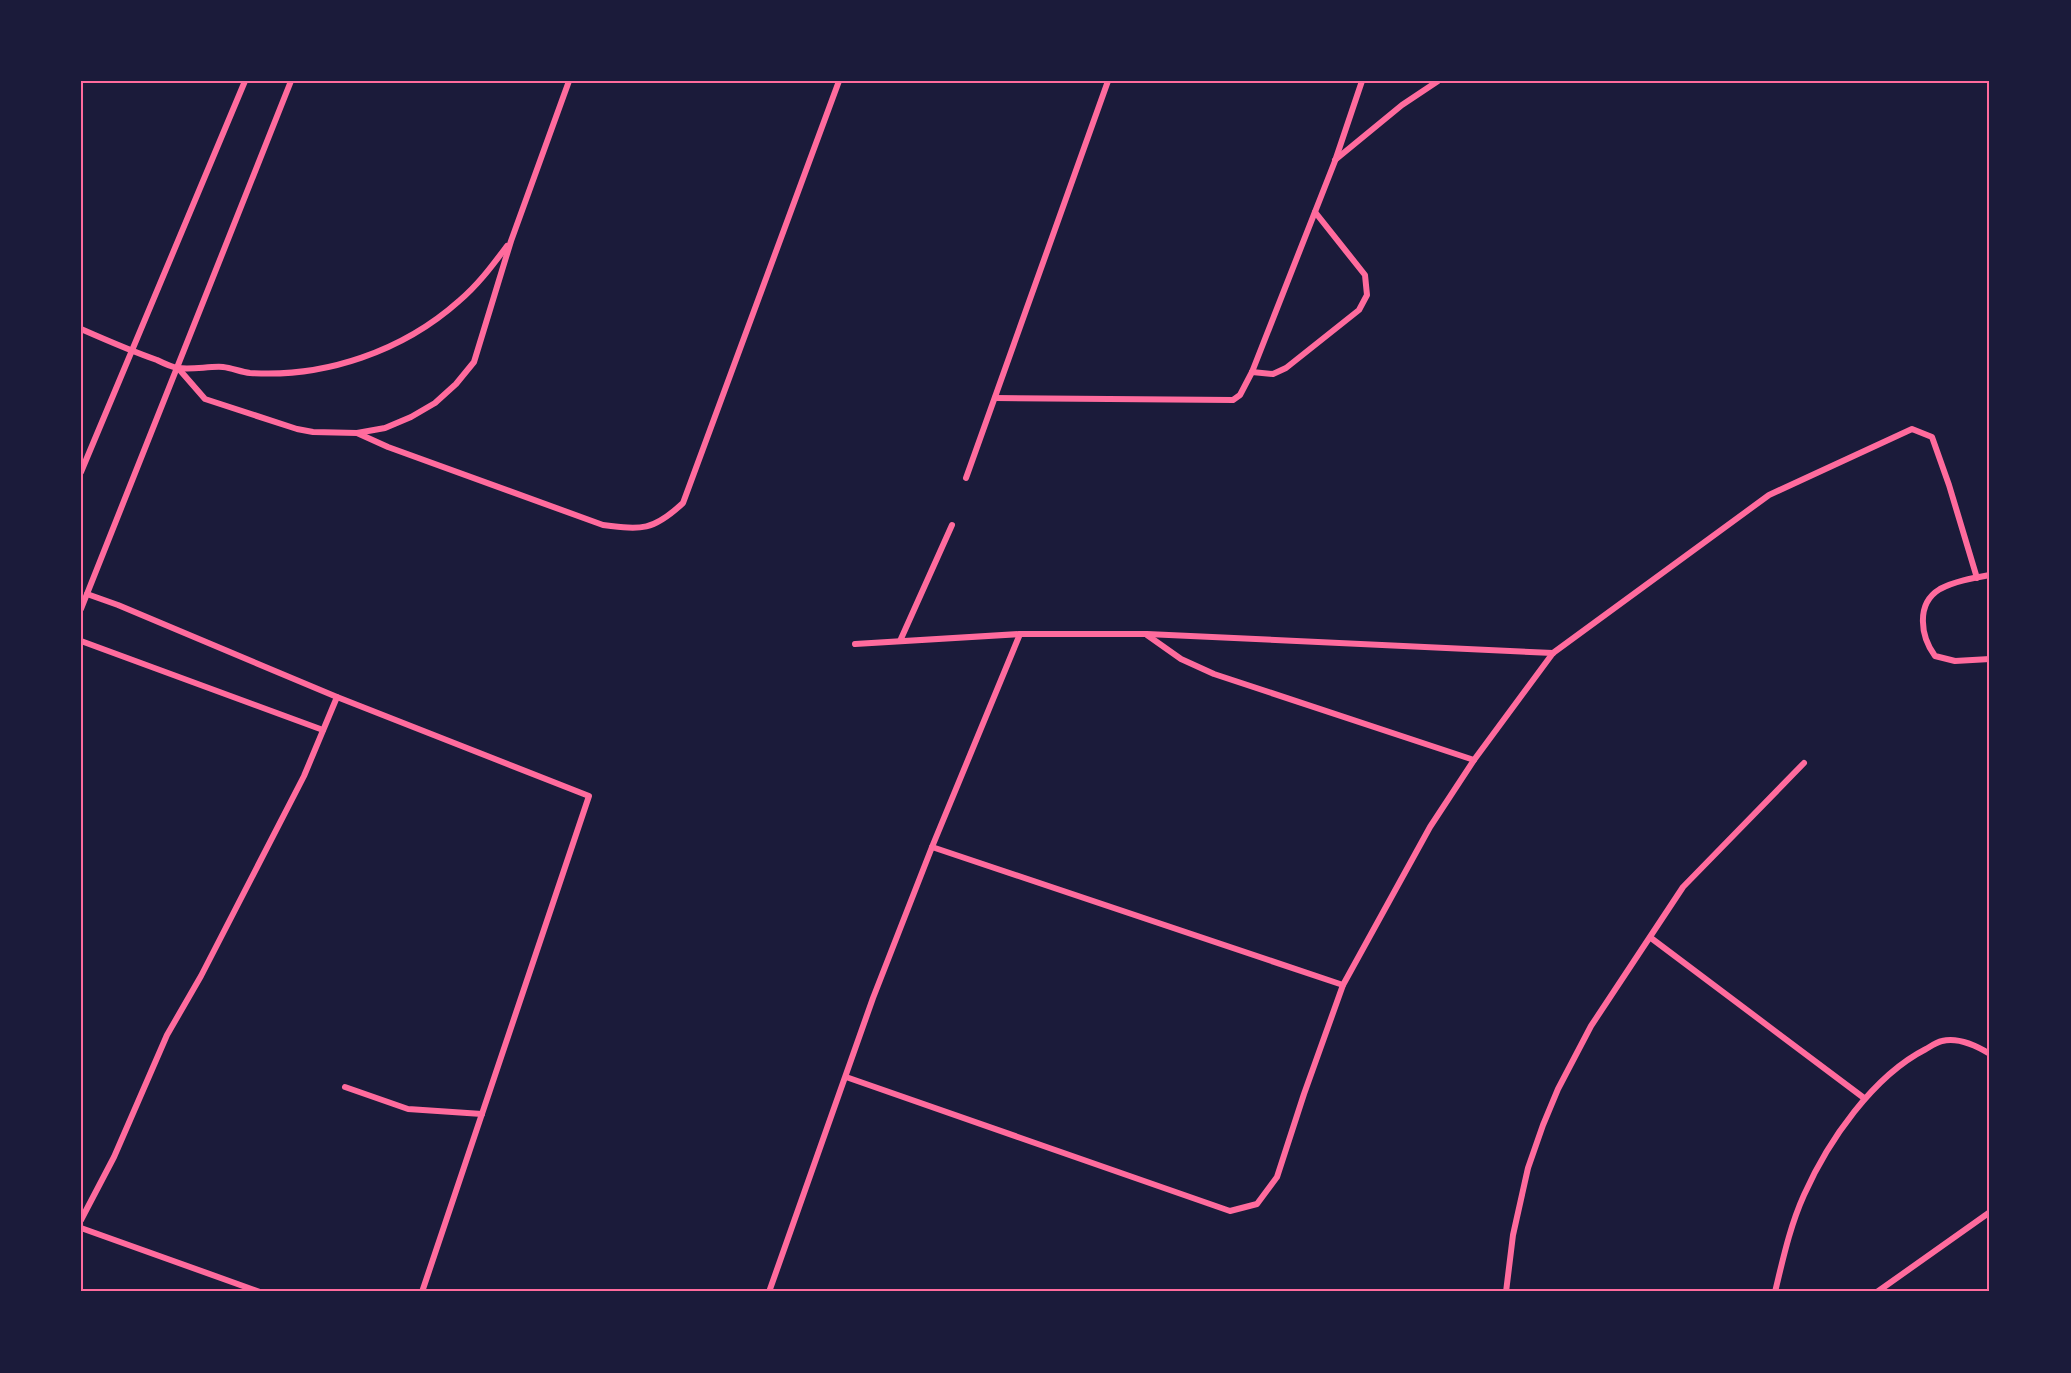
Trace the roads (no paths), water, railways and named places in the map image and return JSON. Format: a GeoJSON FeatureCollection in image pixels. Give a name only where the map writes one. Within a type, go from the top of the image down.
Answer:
{"type":"FeatureCollection","features":[{"type":"Feature","properties":{"kind":"street"},"geometry":{"type":"LineString","coordinates":[[81,472],[245,81]]}},
{"type":"Feature","properties":{"kind":"street"},"geometry":{"type":"LineString","coordinates":[[81,609],[291,81]]}},
{"type":"Feature","properties":{"kind":"street"},"geometry":{"type":"LineString","coordinates":[[178,368],[205,399],[297,429],[329,434],[357,434],[385,428],[411,417],[435,402],[456,384],[474,362],[511,241],[568,81]]}},
{"type":"Feature","properties":{"kind":"street"},"geometry":{"type":"LineString","coordinates":[[357,434],[603,525],[631,528],[650,527],[669,516],[683,503],[839,81]]}},
{"type":"Feature","properties":{"kind":"street"},"geometry":{"type":"LineString","coordinates":[[966,478],[1108,81]]}},
{"type":"Feature","properties":{"kind":"street"},"geometry":{"type":"LineString","coordinates":[[995,398],[1233,400],[1240,395],[1252,372],[1335,161],[1362,81]]}},
{"type":"Feature","properties":{"kind":"street"},"geometry":{"type":"LineString","coordinates":[[1335,161],[1402,105],[1438,81]]}},
{"type":"Feature","properties":{"kind":"street"},"geometry":{"type":"LineString","coordinates":[[1252,372],[1273,374],[1286,368],[1359,310],[1367,295],[1365,275],[1315,212]]}},
{"type":"Feature","properties":{"kind":"street"},"geometry":{"type":"LineString","coordinates":[[81,329],[178,368],[226,367],[248,373],[285,373],[321,369],[357,360],[428,326],[460,301],[487,273],[511,241]]}},
{"type":"Feature","properties":{"kind":"street"},"geometry":{"type":"LineString","coordinates":[[846,1077],[1230,1211],[1257,1204],[1276,1177],[1343,985],[1430,827],[1474,760],[1553,653],[1769,495],[1912,429],[1932,437],[1977,578]]}},
{"type":"Feature","properties":{"kind":"street"},"geometry":{"type":"LineString","coordinates":[[900,641],[952,525]]}},
{"type":"Feature","properties":{"kind":"street"},"geometry":{"type":"LineString","coordinates":[[1990,575],[1961,581],[1939,590],[1930,597],[1922,620],[1927,645],[1935,656],[1955,661],[1990,659]]}},
{"type":"Feature","properties":{"kind":"street"},"geometry":{"type":"LineString","coordinates":[[87,594],[338,697],[589,796],[422,1292]]}},
{"type":"Feature","properties":{"kind":"street"},"geometry":{"type":"LineString","coordinates":[[769,1292],[873,998],[932,847],[1020,634]]}},
{"type":"Feature","properties":{"kind":"street"},"geometry":{"type":"LineString","coordinates":[[855,644],[1020,634],[1147,634],[1553,653]]}},
{"type":"Feature","properties":{"kind":"street"},"geometry":{"type":"LineString","coordinates":[[1147,634],[1181,659],[1214,674],[1474,760]]}},
{"type":"Feature","properties":{"kind":"street"},"geometry":{"type":"LineString","coordinates":[[81,641],[323,730]]}},
{"type":"Feature","properties":{"kind":"street"},"geometry":{"type":"LineString","coordinates":[[81,1220],[114,1157],[167,1035],[244,895],[304,776],[338,697]]}},
{"type":"Feature","properties":{"kind":"street"},"geometry":{"type":"LineString","coordinates":[[1506,1292],[1513,1235],[1528,1168],[1558,1089],[1591,1026],[1683,887],[1804,763]]}},
{"type":"Feature","properties":{"kind":"street"},"geometry":{"type":"LineString","coordinates":[[932,847],[1343,985]]}},
{"type":"Feature","properties":{"kind":"street"},"geometry":{"type":"LineString","coordinates":[[1651,938],[1864,1098]]}},
{"type":"Feature","properties":{"kind":"street"},"geometry":{"type":"LineString","coordinates":[[1775,1292],[1785,1250],[1804,1195],[1824,1156],[1864,1098],[1913,1056],[1942,1041],[1971,1044],[1990,1054]]}},
{"type":"Feature","properties":{"kind":"street"},"geometry":{"type":"LineString","coordinates":[[345,1087],[408,1109],[482,1114]]}},
{"type":"Feature","properties":{"kind":"street"},"geometry":{"type":"LineString","coordinates":[[1877,1292],[1990,1212]]}},
{"type":"Feature","properties":{"kind":"street"},"geometry":{"type":"LineString","coordinates":[[81,1228],[260,1292]]}}]}
